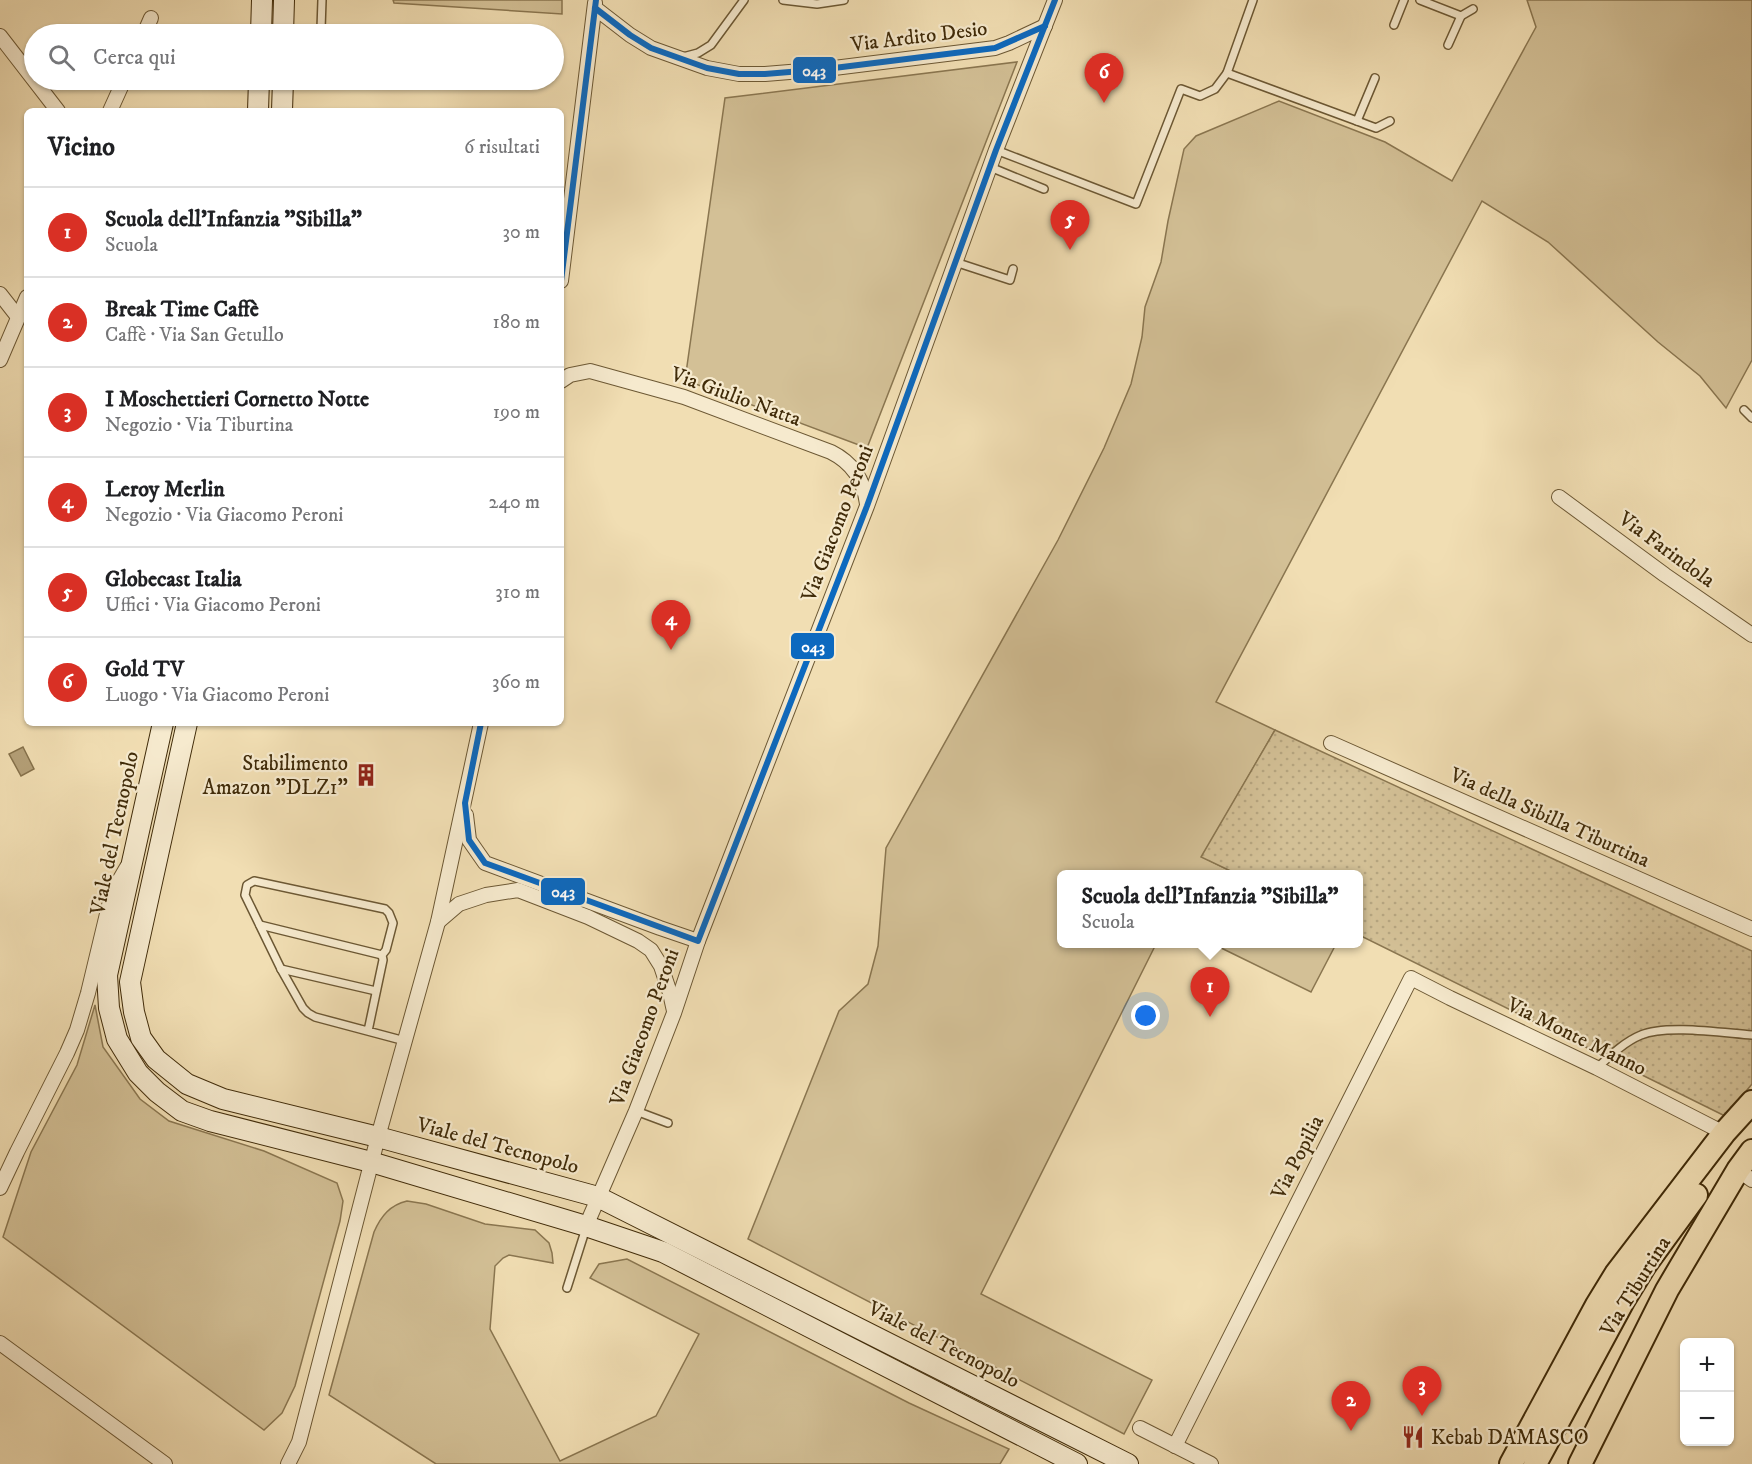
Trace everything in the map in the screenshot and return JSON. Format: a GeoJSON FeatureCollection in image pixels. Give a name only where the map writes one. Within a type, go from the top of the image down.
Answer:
{"type":"FeatureCollection","features":[{"type":"Feature","properties":{"kind":"main road"},"geometry":{"type":"LineString","coordinates":[[261,24],[262,0]]}},
{"type":"Feature","properties":{"kind":"main road"},"geometry":{"type":"LineString","coordinates":[[283,24],[284,0]]}},
{"type":"Feature","properties":{"kind":"main road"},"geometry":{"type":"LineString","coordinates":[[258,108],[259,90]]}},
{"type":"Feature","properties":{"kind":"main road"},"geometry":{"type":"LineString","coordinates":[[282,108],[283,90]]}},
{"type":"Feature","properties":{"kind":"main road","name":"Viale del Tecnopolo"},"geometry":{"type":"LineString","coordinates":[[162,726],[106,975],[109,1008],[117,1040],[138,1073],[157,1092],[182,1110],[210,1121],[371,1162],[586,1226],[663,1252],[1077,1464]]}},
{"type":"Feature","properties":{"kind":"main road","name":"Viale del Tecnopolo"},"geometry":{"type":"LineString","coordinates":[[187,726],[130,982],[134,1012],[141,1038],[156,1059],[187,1084],[223,1099],[378,1137],[598,1197],[1128,1464]]}},
{"type":"Feature","properties":{"kind":"main road"},"geometry":{"type":"LineString","coordinates":[[1511,1464],[1610,1284],[1631,1253],[1724,1133],[1752,1102]]}},
{"type":"Feature","properties":{"kind":"main road","name":"Via Tiburtina"},"geometry":{"type":"LineString","coordinates":[[1535,1464],[1634,1282],[1752,1119]]}},
{"type":"Feature","properties":{"kind":"main road","name":"Via Tiburtina"},"geometry":{"type":"LineString","coordinates":[[1580,1464],[1667,1290],[1745,1175],[1752,1151]]}},
{"type":"Feature","properties":{"kind":"street","name":"Via Giacomo Peroni"},"geometry":{"type":"LineString","coordinates":[[586,1226],[636,1111],[674,1013],[698,941],[867,506],[996,150],[1055,0]]}},
{"type":"Feature","properties":{"kind":"street","name":"Via Ardito Desio"},"geometry":{"type":"LineString","coordinates":[[595,4],[630,35],[651,48],[707,68],[739,74],[776,74],[995,48],[1045,26]]}},
{"type":"Feature","properties":{"kind":"street"},"geometry":{"type":"LineString","coordinates":[[564,257],[595,4]]}},
{"type":"Feature","properties":{"kind":"street"},"geometry":{"type":"LineString","coordinates":[[148,24],[151,18]]}},
{"type":"Feature","properties":{"kind":"street"},"geometry":{"type":"LineString","coordinates":[[0,36],[24,67]]}},
{"type":"Feature","properties":{"kind":"street"},"geometry":{"type":"LineString","coordinates":[[42,90],[56,108]]}},
{"type":"Feature","properties":{"kind":"street"},"geometry":{"type":"LineString","coordinates":[[111,108],[119,90]]}},
{"type":"Feature","properties":{"kind":"street"},"geometry":{"type":"LineString","coordinates":[[0,294],[18,317]]}},
{"type":"Feature","properties":{"kind":"street"},"geometry":{"type":"LineString","coordinates":[[0,360],[24,304]]}},
{"type":"Feature","properties":{"kind":"street","name":"Via Giulio Natta"},"geometry":{"type":"LineString","coordinates":[[564,379],[570,375],[590,371],[684,397],[831,452],[844,459],[858,474],[867,506]]}},
{"type":"Feature","properties":{"kind":"street","name":"Via Farindola"},"geometry":{"type":"LineString","coordinates":[[1559,497],[1752,635]]}},
{"type":"Feature","properties":{"kind":"street"},"geometry":{"type":"LineString","coordinates":[[288,1464],[299,1442],[371,1162],[438,922],[480,726]]}},
{"type":"Feature","properties":{"kind":"street","name":"Via della Sibilla Tiburtina"},"geometry":{"type":"LineString","coordinates":[[1331,743],[1752,929]]}},
{"type":"Feature","properties":{"kind":"street"},"geometry":{"type":"LineString","coordinates":[[465,803],[469,840],[485,863],[698,941]]}},
{"type":"Feature","properties":{"kind":"street"},"geometry":{"type":"LineString","coordinates":[[0,1188],[68,1053],[84,1012],[112,893],[134,855]]}},
{"type":"Feature","properties":{"kind":"street"},"geometry":{"type":"LineString","coordinates":[[438,922],[459,904],[486,895],[518,890],[588,917],[638,941],[651,950],[661,966],[674,1013]]}},
{"type":"Feature","properties":{"kind":"street","name":"Via Monte Manno"},"geometry":{"type":"LineString","coordinates":[[1411,978],[1597,1068],[1724,1133]]}},
{"type":"Feature","properties":{"kind":"street","name":"Via Popilia"},"geometry":{"type":"LineString","coordinates":[[1175,1446],[1411,978]]}},
{"type":"Feature","properties":{"kind":"street"},"geometry":{"type":"LineString","coordinates":[[0,1343],[165,1464]]}},
{"type":"Feature","properties":{"kind":"street"},"geometry":{"type":"LineString","coordinates":[[1140,1428],[1211,1464]]}},
{"type":"Feature","properties":{"kind":"lane"},"geometry":{"type":"LineString","coordinates":[[321,24],[322,0]]}},
{"type":"Feature","properties":{"kind":"lane"},"geometry":{"type":"LineString","coordinates":[[678,58],[698,53],[711,45],[744,0]]}},
{"type":"Feature","properties":{"kind":"lane"},"geometry":{"type":"LineString","coordinates":[[783,0],[817,3],[844,0]]}},
{"type":"Feature","properties":{"kind":"lane"},"geometry":{"type":"LineString","coordinates":[[996,150],[1136,204],[1181,89],[1200,96],[1215,89],[1227,73],[1253,0]]}},
{"type":"Feature","properties":{"kind":"lane"},"geometry":{"type":"LineString","coordinates":[[1394,25],[1404,0]]}},
{"type":"Feature","properties":{"kind":"lane"},"geometry":{"type":"LineString","coordinates":[[1420,0],[1461,16]]}},
{"type":"Feature","properties":{"kind":"lane"},"geometry":{"type":"LineString","coordinates":[[1448,45],[1461,16],[1473,9]]}},
{"type":"Feature","properties":{"kind":"lane"},"geometry":{"type":"LineString","coordinates":[[1227,73],[1376,128],[1390,121]]}},
{"type":"Feature","properties":{"kind":"lane"},"geometry":{"type":"LineString","coordinates":[[1357,121],[1375,78]]}},
{"type":"Feature","properties":{"kind":"lane"},"geometry":{"type":"LineString","coordinates":[[990,167],[1044,189]]}},
{"type":"Feature","properties":{"kind":"lane"},"geometry":{"type":"LineString","coordinates":[[956,262],[1010,280],[1013,269]]}},
{"type":"Feature","properties":{"kind":"lane"},"geometry":{"type":"LineString","coordinates":[[1744,410],[1752,417]]}},
{"type":"Feature","properties":{"kind":"lane"},"geometry":{"type":"LineString","coordinates":[[368,1031],[383,960],[382,955],[386,950],[393,923],[389,913],[385,909],[254,881],[247,885],[245,895],[281,969],[308,1013],[315,1017],[405,1041]]}},
{"type":"Feature","properties":{"kind":"lane"},"geometry":{"type":"LineString","coordinates":[[260,925],[382,955]]}},
{"type":"Feature","properties":{"kind":"lane"},"geometry":{"type":"LineString","coordinates":[[281,969],[375,991]]}},
{"type":"Feature","properties":{"kind":"lane"},"geometry":{"type":"LineString","coordinates":[[1597,1068],[1632,1040],[1654,1031],[1752,1035]]}},
{"type":"Feature","properties":{"kind":"lane"},"geometry":{"type":"LineString","coordinates":[[636,1111],[668,1123]]}},
{"type":"Feature","properties":{"kind":"lane"},"geometry":{"type":"LineString","coordinates":[[567,1288],[586,1226]]}},
{"type":"Feature","properties":{"kind":"lane"},"geometry":{"type":"LineString","coordinates":[[1587,1464],[1593,1440]]}},
{"type":"Feature","properties":{"kind":"shaded area"},"geometry":{"type":"Polygon","coordinates":[[[393,0],[562,0],[562,14],[394,3],[393,0]]]}},
{"type":"Feature","properties":{"kind":"shaded area"},"geometry":{"type":"Polygon","coordinates":[[[1527,0],[1752,0],[1752,360],[1726,408],[1700,376],[1658,342],[1548,242],[1482,201],[1216,702],[1275,730],[1202,857],[1229,870],[1057,870],[1057,948],[1154,948],[981,1294],[1152,1380],[1124,1434],[748,1239],[839,1011],[868,984],[878,946],[886,848],[1058,540],[1104,448],[1131,384],[1142,337],[1145,307],[1161,262],[1184,149],[1196,136],[1279,101],[1385,142],[1452,181],[1536,27],[1527,0]]]}},
{"type":"Feature","properties":{"kind":"shaded area"},"geometry":{"type":"Polygon","coordinates":[[[1017,62],[867,448],[685,380],[725,98],[1017,62]]]}},
{"type":"Feature","properties":{"kind":"shaded area"},"geometry":{"type":"Polygon","coordinates":[[[1275,730],[1752,951],[1752,1084],[1725,1116],[1363,937],[1363,870],[1229,870],[1201,857],[1275,730]]]}},
{"type":"Feature","properties":{"kind":"shaded area"},"geometry":{"type":"Polygon","coordinates":[[[23,747],[34,769],[21,776],[9,754],[23,747]]]}},
{"type":"Feature","properties":{"kind":"shaded area"},"geometry":{"type":"Polygon","coordinates":[[[1221,948],[1334,948],[1311,992],[1221,948]]]}},
{"type":"Feature","properties":{"kind":"shaded area"},"geometry":{"type":"Polygon","coordinates":[[[95,1005],[103,1047],[140,1099],[169,1121],[264,1151],[337,1183],[343,1201],[340,1221],[295,1386],[282,1413],[264,1430],[3,1237],[31,1152],[77,1065],[95,1005]]]}},
{"type":"Feature","properties":{"kind":"shaded area"},"geometry":{"type":"Polygon","coordinates":[[[407,1201],[426,1204],[485,1224],[535,1230],[549,1243],[553,1263],[509,1255],[495,1266],[490,1329],[560,1461],[656,1416],[699,1334],[590,1278],[599,1264],[627,1259],[909,1403],[1009,1449],[1000,1464],[436,1464],[329,1395],[374,1232],[387,1212],[407,1201]]]}},
{"type":"Feature","properties":{"kind":"transit line","name":"043"},"geometry":{"type":"LineString","coordinates":[[564,257],[596,0]]}},
{"type":"Feature","properties":{"kind":"transit line","name":"043"},"geometry":{"type":"LineString","coordinates":[[480,726],[465,803],[469,840],[485,863],[698,941],[867,506],[996,150],[1055,0]]}},
{"type":"Feature","properties":{"kind":"transit line","name":"043"},"geometry":{"type":"LineString","coordinates":[[595,8],[651,48],[707,68],[739,74],[826,69],[995,48],[1045,26]]}},
{"type":"Feature","properties":{"kind":"place","name":"Gold TV"},"geometry":{"type":"Point","coordinates":[1104,103]}},
{"type":"Feature","properties":{"kind":"place","name":"Globecast Italia"},"geometry":{"type":"Point","coordinates":[1070,250]}},
{"type":"Feature","properties":{"kind":"place","name":"Leroy Merlin"},"geometry":{"type":"Point","coordinates":[671,650]}},
{"type":"Feature","properties":{"kind":"place","name":"Stabilimento Amazon \"DLZ1\""},"geometry":{"type":"Point","coordinates":[366,775]}},
{"type":"Feature","properties":{"kind":"place","name":"Scuola dell'Infanzia \"Sibilla\""},"geometry":{"type":"Point","coordinates":[1210,1017]}},
{"type":"Feature","properties":{"kind":"place","name":"I Moschettieri Cornetto Notte"},"geometry":{"type":"Point","coordinates":[1422,1416]}},
{"type":"Feature","properties":{"kind":"place","name":"Break Time Caffè"},"geometry":{"type":"Point","coordinates":[1351,1431]}},
{"type":"Feature","properties":{"kind":"place","name":"Kebab DAMASCO"},"geometry":{"type":"Point","coordinates":[1413,1437]}}]}
